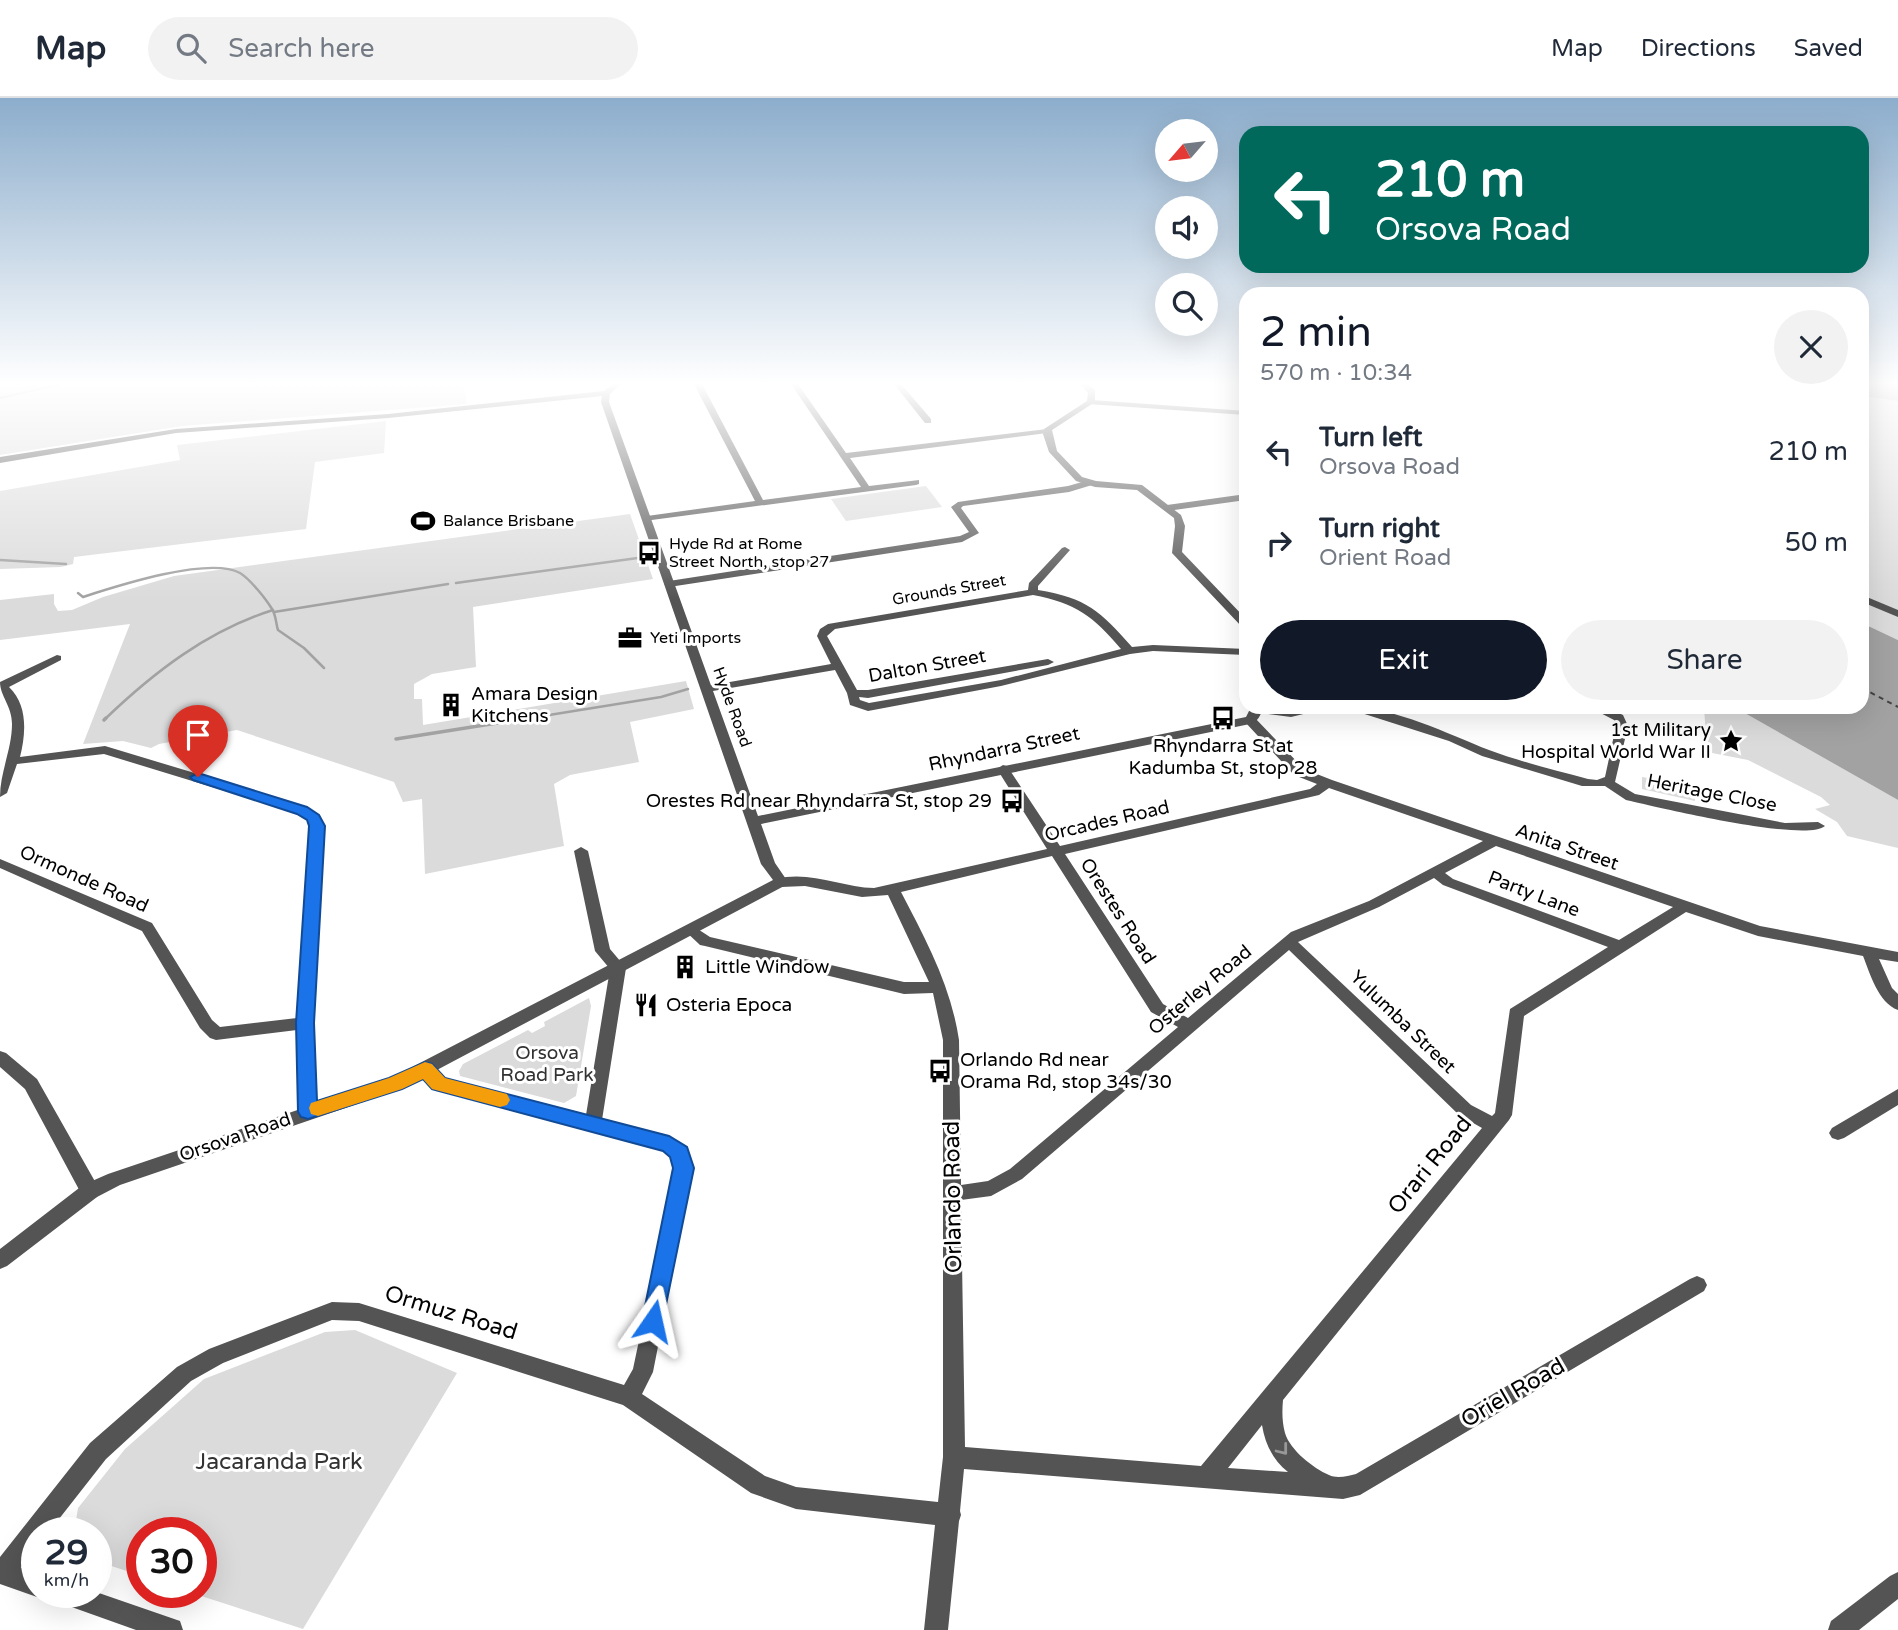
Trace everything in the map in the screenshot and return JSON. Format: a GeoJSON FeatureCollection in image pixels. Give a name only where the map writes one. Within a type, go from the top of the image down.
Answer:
{"type":"FeatureCollection","features":[{"type":"Feature","properties":{"kind":"street"},"geometry":{"type":"LineString","coordinates":[[0,460],[27,455]]}},
{"type":"Feature","properties":{"kind":"street","name":"Hyde Road"},"geometry":{"type":"LineString","coordinates":[[624,455],[768,864],[781,882]]}},
{"type":"Feature","properties":{"kind":"street"},"geometry":{"type":"LineString","coordinates":[[735,455],[760,503]]}},
{"type":"Feature","properties":{"kind":"street"},"geometry":{"type":"LineString","coordinates":[[848,455],[844,456],[867,489]]}},
{"type":"Feature","properties":{"kind":"street"},"geometry":{"type":"LineString","coordinates":[[1055,455],[1079,479],[1088,483],[1139,487],[1167,508],[1180,520],[1177,553],[1239,618]]}},
{"type":"Feature","properties":{"kind":"street"},"geometry":{"type":"LineString","coordinates":[[647,519],[916,482]]}},
{"type":"Feature","properties":{"kind":"street"},"geometry":{"type":"LineString","coordinates":[[669,584],[962,539],[974,533],[956,507],[961,504],[1069,489],[1088,483]]}},
{"type":"Feature","properties":{"kind":"street"},"geometry":{"type":"LineString","coordinates":[[1167,508],[1239,498]]}},
{"type":"Feature","properties":{"kind":"street"},"geometry":{"type":"LineString","coordinates":[[1033,592],[1033,585],[1065,550]]}},
{"type":"Feature","properties":{"kind":"street","name":"Grounds Street"},"geometry":{"type":"LineString","coordinates":[[853,693],[822,636],[824,631],[832,626],[1033,592],[1065,597],[1085,605],[1094,611],[1129,651]]}},
{"type":"Feature","properties":{"kind":"street"},"geometry":{"type":"LineString","coordinates":[[1869,601],[1898,614]]}},
{"type":"Feature","properties":{"kind":"street","name":"Dalton Street"},"geometry":{"type":"LineString","coordinates":[[853,693],[854,702],[868,707],[1001,683],[1129,651],[1153,648],[1239,652]]}},
{"type":"Feature","properties":{"kind":"street"},"geometry":{"type":"LineString","coordinates":[[0,793],[17,752],[17,708],[1,685],[57,658]]}},
{"type":"Feature","properties":{"kind":"street"},"geometry":{"type":"LineString","coordinates":[[707,689],[838,666]]}},
{"type":"Feature","properties":{"kind":"street","name":"Rhyndarra Street"},"geometry":{"type":"LineString","coordinates":[[754,821],[1246,714]]}},
{"type":"Feature","properties":{"kind":"street","name":"Anita Street"},"geometry":{"type":"LineString","coordinates":[[1256,714],[1299,772],[1327,783],[1492,842],[1758,931],[1898,957]]}},
{"type":"Feature","properties":{"kind":"street"},"geometry":{"type":"LineString","coordinates":[[1378,714],[1452,738],[1486,753],[1587,783],[1611,779],[1622,726],[1619,718],[1610,714]]}},
{"type":"Feature","properties":{"kind":"street"},"geometry":{"type":"LineString","coordinates":[[14,761],[82,751],[112,751],[302,810],[314,818],[317,826],[305,1023],[308,1112]]}},
{"type":"Feature","properties":{"kind":"street","name":"Orestes Road"},"geometry":{"type":"LineString","coordinates":[[1003,769],[1157,1008],[1189,1026]]}},
{"type":"Feature","properties":{"kind":"street","name":"Heritage Close"},"geometry":{"type":"LineString","coordinates":[[1605,781],[1631,797],[1785,827],[1818,826]]}},
{"type":"Feature","properties":{"kind":"street","name":"Orcades Road"},"geometry":{"type":"LineString","coordinates":[[892,889],[1314,792],[1327,783]]}},
{"type":"Feature","properties":{"kind":"street","name":"Osterley Road"},"geometry":{"type":"LineString","coordinates":[[953,1194],[990,1188],[1016,1174],[1296,936],[1374,904],[1492,842]]}},
{"type":"Feature","properties":{"kind":"street"},"geometry":{"type":"LineString","coordinates":[[581,851],[603,951],[618,968],[593,1123]]}},
{"type":"Feature","properties":{"kind":"street","name":"Ormonde Road"},"geometry":{"type":"LineString","coordinates":[[0,863],[147,927],[206,1024],[216,1034],[305,1023]]}},
{"type":"Feature","properties":{"kind":"street","name":"Party Lane"},"geometry":{"type":"LineString","coordinates":[[1435,872],[1448,882],[1622,947]]}},
{"type":"Feature","properties":{"kind":"street"},"geometry":{"type":"LineString","coordinates":[[781,882],[805,880],[864,894],[892,889]]}},
{"type":"Feature","properties":{"kind":"street","name":"Orsova Road"},"geometry":{"type":"LineString","coordinates":[[0,1260],[90,1192],[114,1179],[395,1084],[781,882]]}},
{"type":"Feature","properties":{"kind":"street","name":"Orlando Road"},"geometry":{"type":"LineString","coordinates":[[892,889],[939,986],[949,1019],[951,1040],[954,1457],[936,1630]]}},
{"type":"Feature","properties":{"kind":"street","name":"Orari Road"},"geometry":{"type":"LineString","coordinates":[[1205,1478],[1503,1115],[1516,1013],[1682,907]]}},
{"type":"Feature","properties":{"kind":"street"},"geometry":{"type":"LineString","coordinates":[[690,929],[705,941],[904,988],[939,986]]}},
{"type":"Feature","properties":{"kind":"street","name":"Yulumba Street"},"geometry":{"type":"LineString","coordinates":[[1289,942],[1465,1110],[1494,1126]]}},
{"type":"Feature","properties":{"kind":"street"},"geometry":{"type":"LineString","coordinates":[[1869,953],[1886,991],[1898,1004]]}},
{"type":"Feature","properties":{"kind":"street"},"geometry":{"type":"LineString","coordinates":[[0,1057],[31,1084],[90,1192]]}},
{"type":"Feature","properties":{"kind":"street"},"geometry":{"type":"LineString","coordinates":[[425,1069],[439,1084],[669,1144],[680,1153],[684,1168],[643,1372],[629,1397]]}},
{"type":"Feature","properties":{"kind":"street"},"geometry":{"type":"LineString","coordinates":[[1838,1133],[1898,1096]]}},
{"type":"Feature","properties":{"kind":"street","name":"Oriel Road"},"geometry":{"type":"LineString","coordinates":[[954,1457],[1343,1488],[1360,1484],[1697,1285]]}},
{"type":"Feature","properties":{"kind":"street","name":"Ormuz Road"},"geometry":{"type":"LineString","coordinates":[[1,1573],[98,1451],[184,1374],[216,1356],[332,1311],[359,1312],[629,1397],[760,1485],[796,1498],[950,1515]]}},
{"type":"Feature","properties":{"kind":"street"},"geometry":{"type":"LineString","coordinates":[[1272,1398],[1270,1428],[1279,1448],[1298,1467],[1325,1486]]}},
{"type":"Feature","properties":{"kind":"street"},"geometry":{"type":"LineString","coordinates":[[1,1573],[21,1580]]}},
{"type":"Feature","properties":{"kind":"street"},"geometry":{"type":"LineString","coordinates":[[1840,1630],[1898,1584]]}},
{"type":"Feature","properties":{"kind":"street"},"geometry":{"type":"LineString","coordinates":[[107,1608],[171,1630]]}},
{"type":"Feature","properties":{"kind":"green space"},"geometry":{"type":"Polygon","coordinates":[[[179,455],[365,455],[315,462],[306,529],[74,557],[73,564],[61,567],[0,569],[0,491],[180,460],[179,455]]]}},
{"type":"Feature","properties":{"kind":"green space"},"geometry":{"type":"Polygon","coordinates":[[[1869,455],[1898,455],[1898,640],[1869,626],[1869,455]]]}},
{"type":"Feature","properties":{"kind":"green space"},"geometry":{"type":"Polygon","coordinates":[[[926,486],[942,507],[846,521],[831,499],[926,486]]]}},
{"type":"Feature","properties":{"kind":"green space"},"geometry":{"type":"Polygon","coordinates":[[[630,514],[653,579],[473,607],[476,667],[432,674],[414,684],[414,699],[422,699],[423,725],[686,681],[694,709],[630,722],[639,762],[570,775],[554,784],[564,846],[425,874],[422,799],[403,802],[394,782],[237,730],[159,744],[151,748],[123,741],[83,744],[130,624],[0,640],[0,600],[54,594],[54,604],[58,611],[72,610],[103,597],[174,576],[630,514]]]}},
{"type":"Feature","properties":{"kind":"green space"},"geometry":{"type":"Polygon","coordinates":[[[1704,714],[1746,714],[1898,800],[1898,848],[1847,836],[1837,822],[1815,809],[1830,805],[1821,797],[1748,760],[1707,752],[1704,714]]]}},
{"type":"Feature","properties":{"kind":"green space"},"geometry":{"type":"Polygon","coordinates":[[[1642,777],[1694,786],[1695,801],[1642,789],[1642,777]]]}},
{"type":"Feature","properties":{"kind":"green space","name":"Orsova Road Park"},"geometry":{"type":"Polygon","coordinates":[[[589,998],[591,1006],[576,1096],[564,1103],[460,1076],[459,1071],[463,1064],[528,1030],[532,1033],[545,1026],[544,1022],[589,998]]]}},
{"type":"Feature","properties":{"kind":"green space","name":"Jacaranda Park"},"geometry":{"type":"Polygon","coordinates":[[[355,1330],[457,1373],[303,1629],[217,1601],[217,1517],[126,1517],[126,1571],[112,1566],[112,1517],[77,1517],[78,1508],[125,1449],[204,1379],[325,1332],[355,1330]]]}},
{"type":"Feature","properties":{"kind":"shaded area"},"geometry":{"type":"Polygon","coordinates":[[[1869,626],[1898,640],[1898,800],[1746,714],[1869,714],[1869,626]]]}},
{"type":"Feature","properties":{"kind":"waterway"},"geometry":{"type":"LineString","coordinates":[[456,583],[645,557]]}},
{"type":"Feature","properties":{"kind":"waterway"},"geometry":{"type":"LineString","coordinates":[[0,560],[66,564]]}},
{"type":"Feature","properties":{"kind":"waterway"},"geometry":{"type":"LineString","coordinates":[[78,593],[83,597],[139,580],[186,570],[226,569],[240,573],[253,584],[272,610]]}},
{"type":"Feature","properties":{"kind":"waterway"},"geometry":{"type":"LineString","coordinates":[[274,612],[448,584]]}},
{"type":"Feature","properties":{"kind":"waterway"},"geometry":{"type":"LineString","coordinates":[[106,718],[104,720],[182,655],[226,629],[272,610]]}},
{"type":"Feature","properties":{"kind":"waterway"},"geometry":{"type":"LineString","coordinates":[[272,610],[278,630],[304,648],[324,668]]}},
{"type":"Feature","properties":{"kind":"waterway"},"geometry":{"type":"LineString","coordinates":[[518,720],[661,697],[688,689]]}},
{"type":"Feature","properties":{"kind":"waterway"},"geometry":{"type":"LineString","coordinates":[[396,739],[529,718]]}},
{"type":"Feature","properties":{"kind":"ferry route"},"geometry":{"type":"LineString","coordinates":[[1869,692],[1898,707]]}},
{"type":"Feature","properties":{"kind":"slow traffic"},"geometry":{"type":"LineString","coordinates":[[318,1108],[395,1084],[425,1069],[439,1084],[500,1100]]}},
{"type":"Feature","properties":{"kind":"place","name":"Balance Brisbane"},"geometry":{"type":"Point","coordinates":[423,521]}},
{"type":"Feature","properties":{"kind":"place","name":"Hyde Rd at Rome Street North, stop 27"},"geometry":{"type":"Point","coordinates":[649,553]}},
{"type":"Feature","properties":{"kind":"place","name":"Yeti Imports"},"geometry":{"type":"Point","coordinates":[630,638]}},
{"type":"Feature","properties":{"kind":"place","name":"Amara Design Kitchens"},"geometry":{"type":"Point","coordinates":[451,705]}},
{"type":"Feature","properties":{"kind":"place","name":"Rhyndarra St at Kadumba St, stop 28"},"geometry":{"type":"Point","coordinates":[1223,718]}},
{"type":"Feature","properties":{"kind":"place","name":"1st Military Hospital World War II"},"geometry":{"type":"Point","coordinates":[1731,741]}},
{"type":"Feature","properties":{"kind":"place","name":"Orestes Rd near Rhyndarra St, stop 29"},"geometry":{"type":"Point","coordinates":[1012,801]}},
{"type":"Feature","properties":{"kind":"place","name":"Little Window"},"geometry":{"type":"Point","coordinates":[685,967]}},
{"type":"Feature","properties":{"kind":"place","name":"Osteria Epoca"},"geometry":{"type":"Point","coordinates":[646,1005]}},
{"type":"Feature","properties":{"kind":"place","name":"Orlando Rd near Orama Rd, stop 34s/30"},"geometry":{"type":"Point","coordinates":[940,1071]}},
{"type":"Feature","properties":{"kind":"route"},"geometry":{"type":"LineString","coordinates":[[198,777],[302,810],[314,818],[317,826],[305,1023],[308,1112],[395,1084],[425,1069],[439,1084],[669,1144],[680,1153],[684,1168],[653,1321]]}}]}
